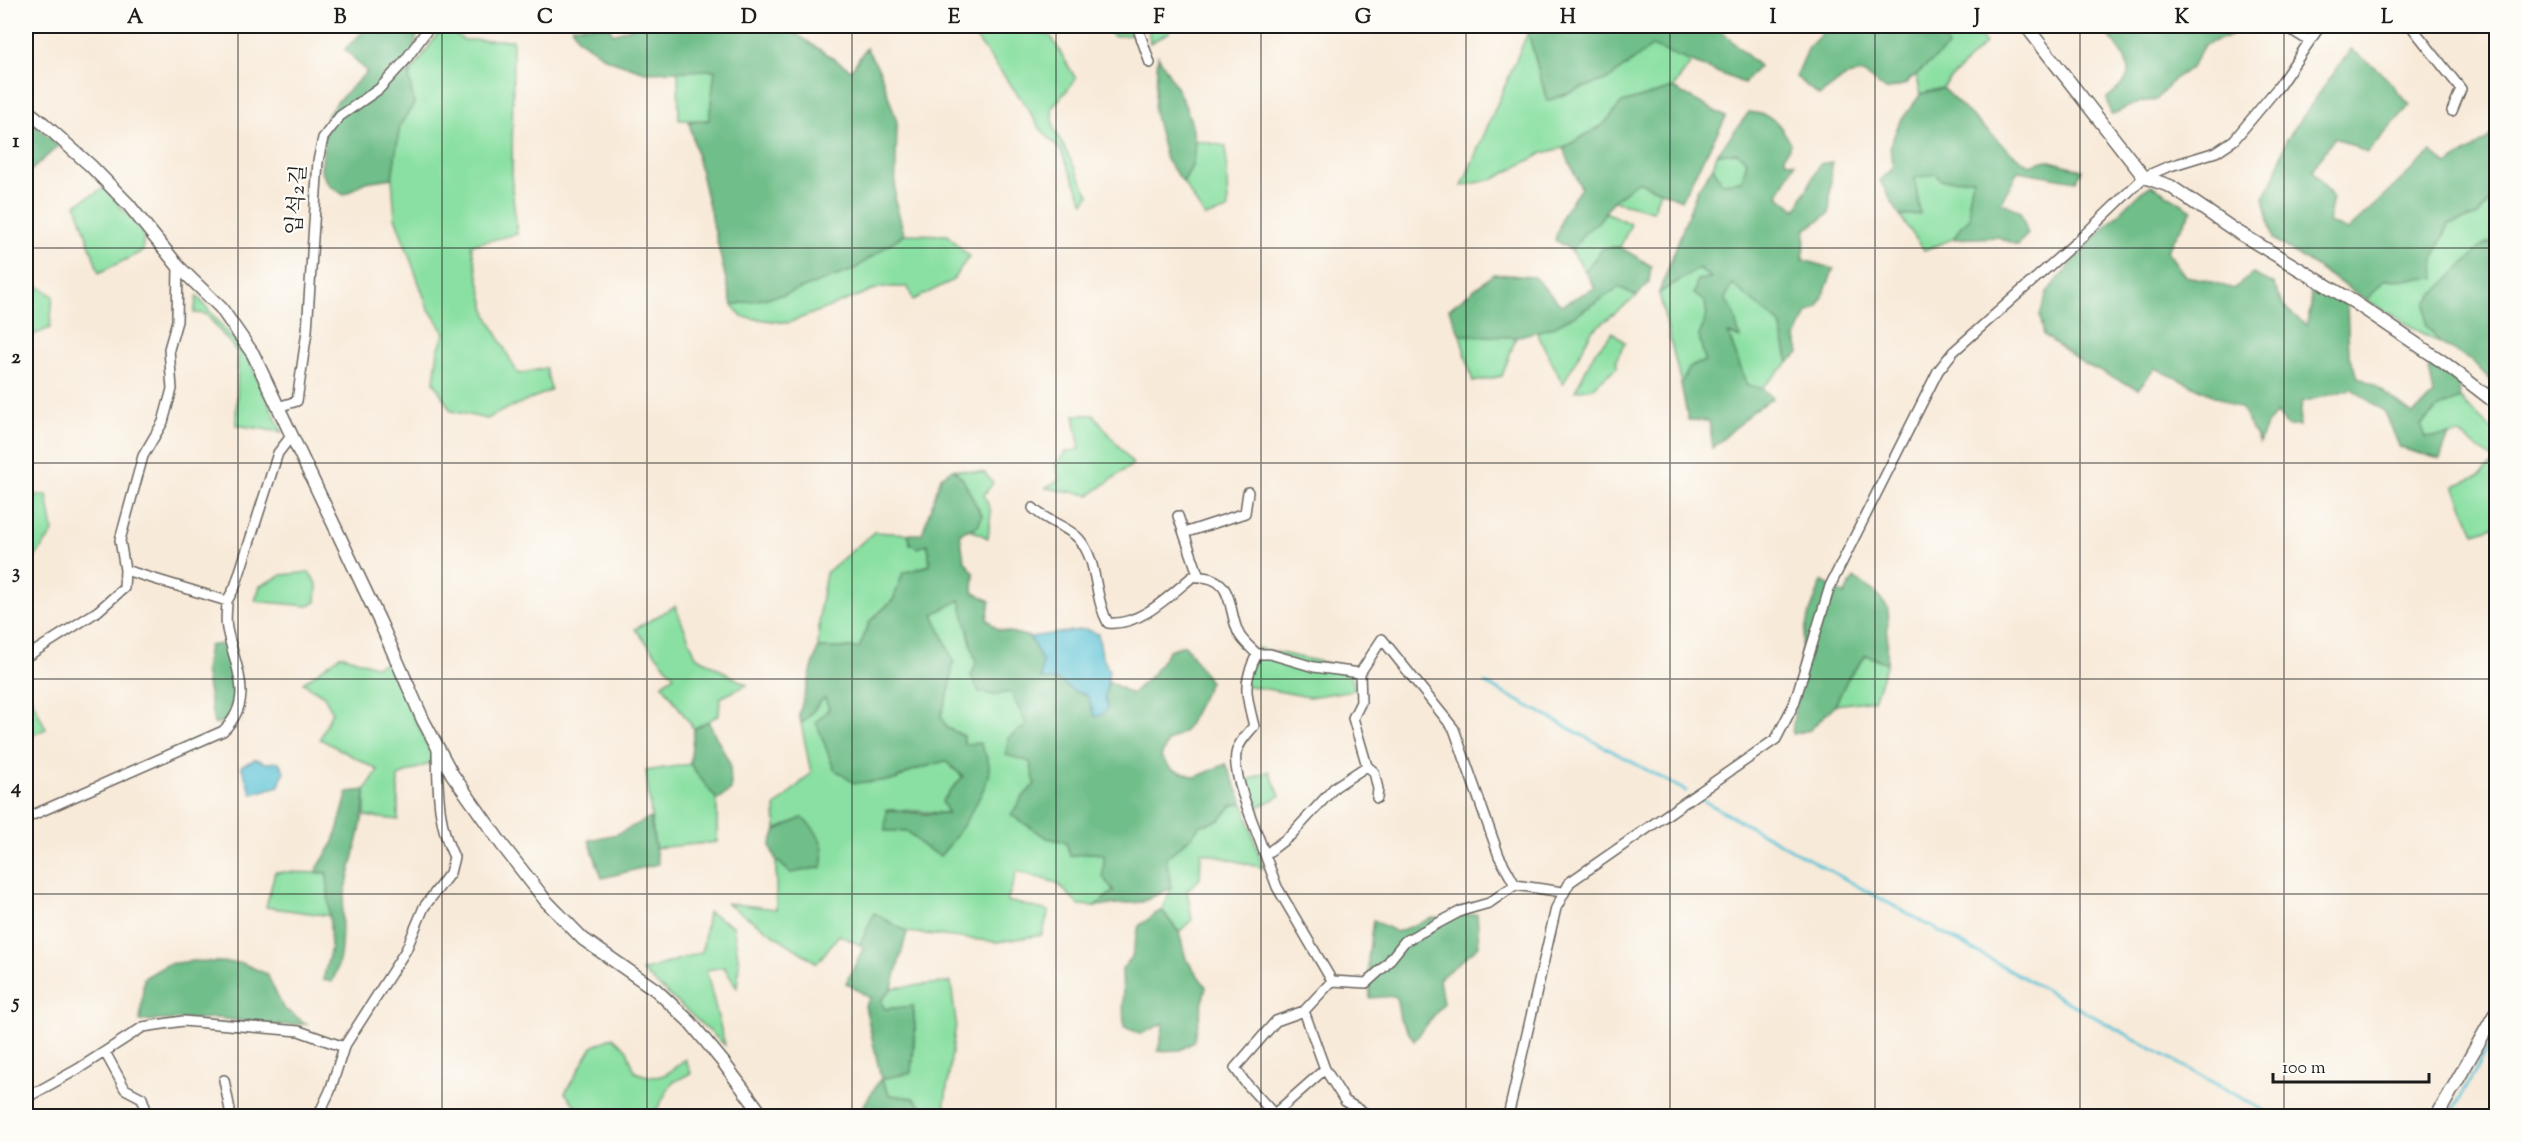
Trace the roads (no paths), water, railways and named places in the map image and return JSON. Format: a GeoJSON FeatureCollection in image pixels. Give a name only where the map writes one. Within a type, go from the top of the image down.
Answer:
{"type":"FeatureCollection","features":[{"type":"Feature","properties":{"kind":"street","name":"입석2길"},"geometry":{"type":"LineString","coordinates":[[278,406],[297,401],[307,331],[318,161],[323,138],[340,117],[379,89],[404,62],[430,26]]}},
{"type":"Feature","properties":{"kind":"street"},"geometry":{"type":"LineString","coordinates":[[1137,26],[1150,63]]}},
{"type":"Feature","properties":{"kind":"street"},"geometry":{"type":"LineString","coordinates":[[2026,26],[2144,177],[2170,186],[2236,231],[2354,302],[2443,362],[2496,403]]}},
{"type":"Feature","properties":{"kind":"street"},"geometry":{"type":"LineString","coordinates":[[2285,26],[2309,41]]}},
{"type":"Feature","properties":{"kind":"street"},"geometry":{"type":"LineString","coordinates":[[1508,1116],[1556,908],[1563,892],[1570,882],[1776,739],[1794,704],[1830,586],[1938,371],[1953,352],[2084,235],[2144,177],[2167,167],[2217,152],[2234,140],[2279,86],[2320,26]]}},
{"type":"Feature","properties":{"kind":"street"},"geometry":{"type":"LineString","coordinates":[[2411,26],[2461,89],[2452,111]]}},
{"type":"Feature","properties":{"kind":"street"},"geometry":{"type":"LineString","coordinates":[[26,110],[52,131],[113,189],[178,266],[220,308],[254,354],[380,622],[423,720],[452,774],[503,846],[546,902],[583,939],[656,990],[690,1022],[763,1116]]}},
{"type":"Feature","properties":{"kind":"street"},"geometry":{"type":"LineString","coordinates":[[26,657],[98,611],[124,588],[125,570],[120,540],[143,456],[163,422],[172,389],[169,349],[177,321],[178,266]]}},
{"type":"Feature","properties":{"kind":"street"},"geometry":{"type":"LineString","coordinates":[[26,818],[224,730],[235,719],[243,694],[226,626],[227,601],[235,587],[278,453],[292,435]]}},
{"type":"Feature","properties":{"kind":"street"},"geometry":{"type":"LineString","coordinates":[[1184,533],[1245,513],[1248,492]]}},
{"type":"Feature","properties":{"kind":"street"},"geometry":{"type":"LineString","coordinates":[[1033,508],[1041,517],[1078,537],[1090,554],[1101,611],[1107,622],[1116,624],[1134,620],[1192,578],[1199,577],[1212,580],[1227,590],[1239,634],[1257,654],[1270,654],[1314,667],[1360,673]]}},
{"type":"Feature","properties":{"kind":"street"},"geometry":{"type":"LineString","coordinates":[[1178,516],[1199,577]]}},
{"type":"Feature","properties":{"kind":"street"},"geometry":{"type":"LineString","coordinates":[[125,570],[227,601]]}},
{"type":"Feature","properties":{"kind":"street"},"geometry":{"type":"LineString","coordinates":[[1377,798],[1378,789],[1374,772],[1367,766],[1353,718],[1361,702],[1360,673],[1382,639],[1454,729],[1499,856],[1515,885]]}},
{"type":"Feature","properties":{"kind":"street"},"geometry":{"type":"LineString","coordinates":[[1257,654],[1248,672],[1247,685],[1247,700],[1254,726],[1240,743],[1236,755],[1237,775],[1278,887],[1332,981]]}},
{"type":"Feature","properties":{"kind":"street"},"geometry":{"type":"LineString","coordinates":[[318,1116],[330,1091],[344,1047],[406,950],[424,907],[450,873],[454,857],[445,839],[438,792],[437,744]]}},
{"type":"Feature","properties":{"kind":"street"},"geometry":{"type":"LineString","coordinates":[[1265,855],[1291,836],[1335,787],[1367,766]]}},
{"type":"Feature","properties":{"kind":"street"},"geometry":{"type":"LineString","coordinates":[[1332,981],[1366,983],[1384,966],[1404,941],[1461,910],[1489,903],[1515,885],[1563,892]]}},
{"type":"Feature","properties":{"kind":"street"},"geometry":{"type":"LineString","coordinates":[[1325,1069],[1273,1115],[1235,1068],[1276,1021],[1304,1011],[1332,981]]}},
{"type":"Feature","properties":{"kind":"street"},"geometry":{"type":"LineString","coordinates":[[1304,1011],[1325,1069],[1345,1101],[1370,1116]]}},
{"type":"Feature","properties":{"kind":"street"},"geometry":{"type":"LineString","coordinates":[[2437,1116],[2496,1012]]}},
{"type":"Feature","properties":{"kind":"street"},"geometry":{"type":"LineString","coordinates":[[26,1098],[143,1027],[183,1021],[299,1031],[344,1047]]}},
{"type":"Feature","properties":{"kind":"street"},"geometry":{"type":"LineString","coordinates":[[105,1052],[125,1089],[142,1098],[148,1116]]}},
{"type":"Feature","properties":{"kind":"street"},"geometry":{"type":"LineString","coordinates":[[224,1080],[230,1110],[229,1116]]}},
{"type":"Feature","properties":{"kind":"water"},"geometry":{"type":"Polygon","coordinates":[[[1086,629],[1098,634],[1102,655],[1109,671],[1105,697],[1107,707],[1103,714],[1095,717],[1087,695],[1072,690],[1060,681],[1041,679],[1042,661],[1030,637],[1086,629]]]}},
{"type":"Feature","properties":{"kind":"water"},"geometry":{"type":"Polygon","coordinates":[[[256,759],[266,763],[279,762],[284,771],[279,786],[252,794],[241,766],[256,759]]]}},
{"type":"Feature","properties":{"kind":"waterway"},"geometry":{"type":"LineString","coordinates":[[1485,683],[1686,791]]}},
{"type":"Feature","properties":{"kind":"waterway"},"geometry":{"type":"LineString","coordinates":[[1702,800],[2274,1116]]}},
{"type":"Feature","properties":{"kind":"waterway"},"geometry":{"type":"LineString","coordinates":[[2450,1116],[2496,1034]]}}]}
